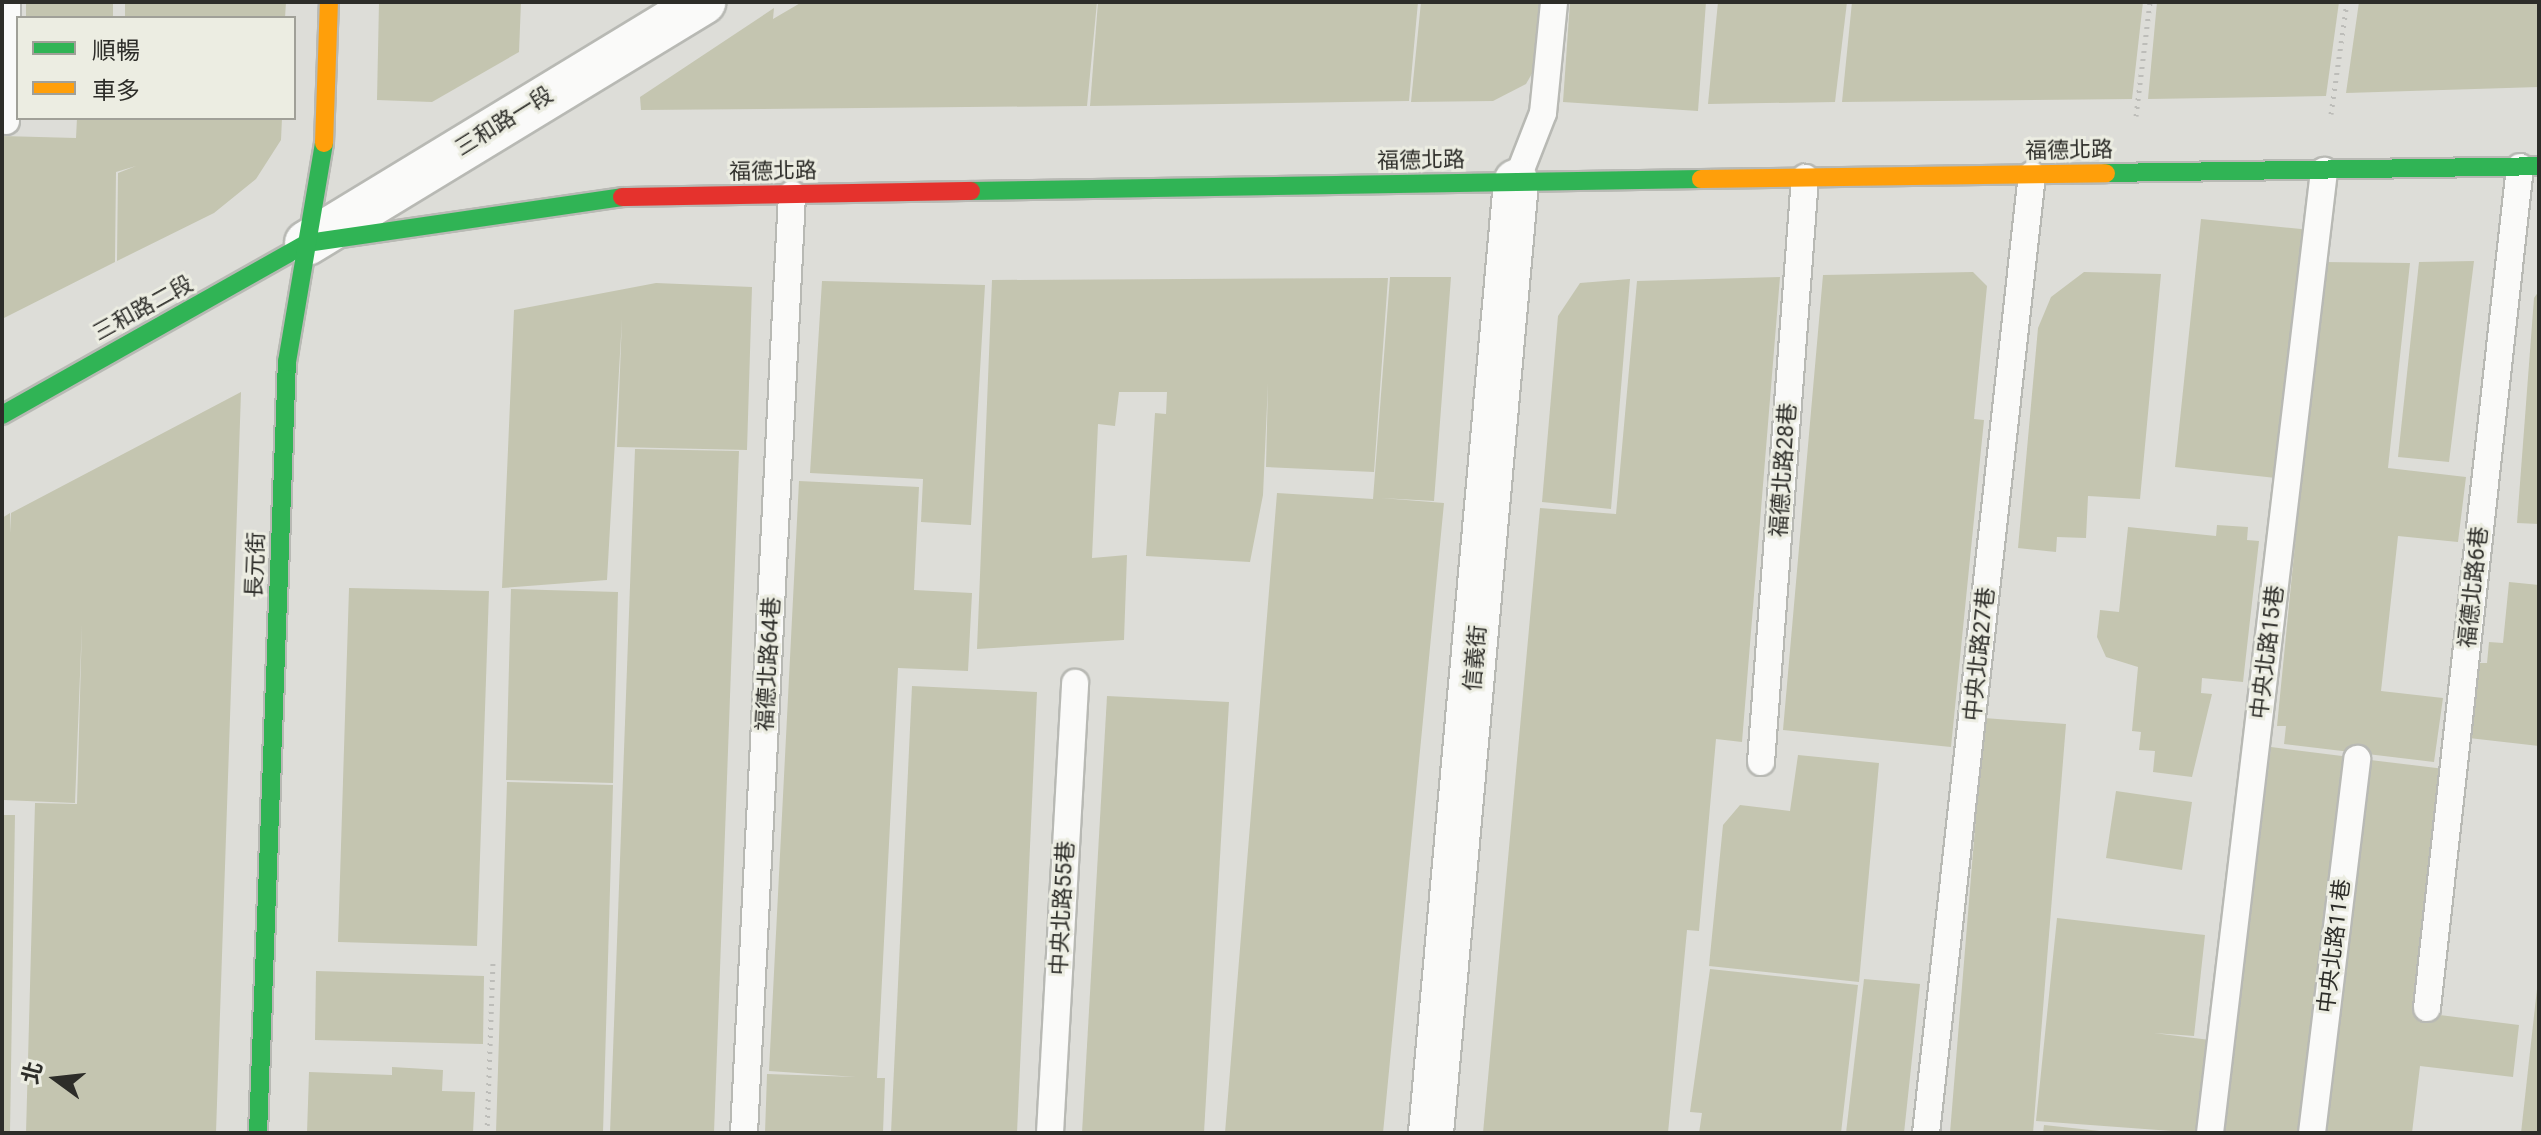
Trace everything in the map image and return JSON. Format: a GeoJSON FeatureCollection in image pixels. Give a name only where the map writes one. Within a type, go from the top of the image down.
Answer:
{"type":"FeatureCollection","features":[{"type":"Feature","properties":{"kind":"main road","name":"長元街"},"geometry":{"type":"LineString","coordinates":[[258,1133],[287,362],[327,123],[329,2]]}},
{"type":"Feature","properties":{"kind":"main road","name":"福德北路"},"geometry":{"type":"LineString","coordinates":[[307,243],[596,197],[2529,167]]}},
{"type":"Feature","properties":{"kind":"main road","name":"三和路二段"},"geometry":{"type":"LineString","coordinates":[[2,415],[307,243]]}},
{"type":"Feature","properties":{"kind":"street","name":"三和路一段"},"geometry":{"type":"LineString","coordinates":[[307,243],[703,2]]}},
{"type":"Feature","properties":{"kind":"street","name":"信義街"},"geometry":{"type":"LineString","coordinates":[[1431,1133],[1516,182]]}},
{"type":"Feature","properties":{"kind":"lane"},"geometry":{"type":"LineString","coordinates":[[6,121],[7,2]]}},
{"type":"Feature","properties":{"kind":"lane"},"geometry":{"type":"LineString","coordinates":[[1516,182],[1543,113],[1554,2]]}},
{"type":"Feature","properties":{"kind":"lane","name":"福德北路6巷"},"geometry":{"type":"LineString","coordinates":[[2427,1008],[2529,167]]}},
{"type":"Feature","properties":{"kind":"lane","name":"中央北路15巷"},"geometry":{"type":"LineString","coordinates":[[2210,1133],[2324,171]]}},
{"type":"Feature","properties":{"kind":"lane","name":"中央北路27巷"},"geometry":{"type":"LineString","coordinates":[[1926,1133],[2032,175]]}},
{"type":"Feature","properties":{"kind":"lane","name":"福德北路28巷"},"geometry":{"type":"LineString","coordinates":[[1761,762],[1805,178]]}},
{"type":"Feature","properties":{"kind":"lane","name":"福德北路64巷"},"geometry":{"type":"LineString","coordinates":[[744,1133],[792,194]]}},
{"type":"Feature","properties":{"kind":"lane","name":"中央北路55巷"},"geometry":{"type":"LineString","coordinates":[[1050,1133],[1075,683]]}},
{"type":"Feature","properties":{"kind":"lane","name":"中央北路11巷"},"geometry":{"type":"LineString","coordinates":[[2312,1133],[2357,759]]}},
{"type":"Feature","properties":{"kind":"path"},"geometry":{"type":"LineString","coordinates":[[2130,173],[2150,2]]}},
{"type":"Feature","properties":{"kind":"path"},"geometry":{"type":"LineString","coordinates":[[2324,171],[2347,2]]}},
{"type":"Feature","properties":{"kind":"path"},"geometry":{"type":"LineString","coordinates":[[487,1133],[493,960]]}},
{"type":"Feature","properties":{"kind":"building"},"geometry":{"type":"Polygon","coordinates":[[[26,2],[113,2],[113,16],[26,16],[26,2]]]}},
{"type":"Feature","properties":{"kind":"building"},"geometry":{"type":"Polygon","coordinates":[[[125,2],[286,2],[285,16],[125,16],[125,2]]]}},
{"type":"Feature","properties":{"kind":"building"},"geometry":{"type":"Polygon","coordinates":[[[379,2],[521,2],[519,52],[432,102],[377,100],[379,2]]]}},
{"type":"Feature","properties":{"kind":"building"},"geometry":{"type":"Polygon","coordinates":[[[802,2],[1097,2],[1087,106],[641,110],[640,97],[774,8],[773,19],[802,2]]]}},
{"type":"Feature","properties":{"kind":"building"},"geometry":{"type":"Polygon","coordinates":[[[1098,2],[1418,2],[1409,101],[1090,106],[1098,2]]]}},
{"type":"Feature","properties":{"kind":"building"},"geometry":{"type":"Polygon","coordinates":[[[1421,2],[1548,2],[1538,63],[1526,84],[1493,101],[1411,102],[1421,2]]]}},
{"type":"Feature","properties":{"kind":"building"},"geometry":{"type":"Polygon","coordinates":[[[1570,2],[1706,2],[1698,111],[1563,102],[1570,2]]]}},
{"type":"Feature","properties":{"kind":"building"},"geometry":{"type":"Polygon","coordinates":[[[1718,2],[1847,2],[1835,102],[1708,104],[1718,2]]]}},
{"type":"Feature","properties":{"kind":"building"},"geometry":{"type":"Polygon","coordinates":[[[1852,2],[2143,2],[2132,99],[1842,102],[1852,2]]]}},
{"type":"Feature","properties":{"kind":"building"},"geometry":{"type":"Polygon","coordinates":[[[2157,2],[2339,2],[2326,96],[2148,99],[2157,2]]]}},
{"type":"Feature","properties":{"kind":"building"},"geometry":{"type":"Polygon","coordinates":[[[2359,2],[2539,2],[2539,87],[2346,93],[2359,2]]]}},
{"type":"Feature","properties":{"kind":"building"},"geometry":{"type":"Polygon","coordinates":[[[77,120],[282,120],[281,140],[256,179],[214,213],[117,261],[118,173],[136,166],[116,172],[115,262],[2,319],[2,136],[76,138],[77,120]]]}},
{"type":"Feature","properties":{"kind":"building"},"geometry":{"type":"Polygon","coordinates":[[[2201,219],[2311,230],[2285,479],[2175,467],[2201,219]]]}},
{"type":"Feature","properties":{"kind":"building"},"geometry":{"type":"Polygon","coordinates":[[[2474,261],[2449,462],[2398,457],[2419,262],[2474,261]]]}},
{"type":"Feature","properties":{"kind":"building"},"geometry":{"type":"Polygon","coordinates":[[[2323,262],[2410,263],[2388,468],[2466,477],[2458,542],[2398,536],[2381,691],[2443,698],[2434,762],[2284,744],[2286,726],[2277,726],[2323,262]]]}},
{"type":"Feature","properties":{"kind":"building"},"geometry":{"type":"Polygon","coordinates":[[[1973,272],[1987,286],[1974,419],[1984,420],[1951,747],[1783,730],[1823,275],[1973,272]]]}},
{"type":"Feature","properties":{"kind":"building"},"geometry":{"type":"Polygon","coordinates":[[[2084,272],[2161,274],[2140,499],[2088,496],[2086,538],[2057,537],[2056,552],[2018,548],[2038,328],[2051,297],[2084,272]]]}},
{"type":"Feature","properties":{"kind":"building"},"geometry":{"type":"Polygon","coordinates":[[[1390,277],[1451,277],[1434,501],[1381,498],[1444,503],[1383,1133],[1225,1133],[1277,493],[1373,499],[1390,277]]]}},
{"type":"Feature","properties":{"kind":"building"},"geometry":{"type":"Polygon","coordinates":[[[1780,277],[1742,742],[1716,739],[1699,931],[1687,930],[1668,1133],[1483,1133],[1540,508],[1616,514],[1637,281],[1780,277]]]}},
{"type":"Feature","properties":{"kind":"building"},"geometry":{"type":"Polygon","coordinates":[[[1388,278],[1374,472],[1266,467],[1268,383],[1263,495],[1250,562],[1146,556],[1155,413],[1166,414],[1167,392],[1119,392],[1115,426],[1098,424],[1092,558],[1127,555],[1124,640],[977,649],[992,280],[1388,278]]]}},
{"type":"Feature","properties":{"kind":"building"},"geometry":{"type":"Polygon","coordinates":[[[1630,279],[1611,509],[1542,502],[1558,316],[1580,283],[1630,279]]]}},
{"type":"Feature","properties":{"kind":"building"},"geometry":{"type":"Polygon","coordinates":[[[822,281],[985,285],[971,525],[921,522],[923,479],[810,473],[822,281]]]}},
{"type":"Feature","properties":{"kind":"building"},"geometry":{"type":"Polygon","coordinates":[[[656,283],[752,287],[747,450],[617,447],[622,319],[607,580],[502,588],[514,310],[656,283]]]}},
{"type":"Feature","properties":{"kind":"building"},"geometry":{"type":"Polygon","coordinates":[[[2539,291],[2539,524],[2517,523],[2534,298],[2539,291]]]}},
{"type":"Feature","properties":{"kind":"building"},"geometry":{"type":"Polygon","coordinates":[[[241,392],[216,1133],[26,1133],[35,803],[77,804],[82,624],[75,803],[3,800],[2,518],[10,513],[11,533],[11,513],[241,392]]]}},
{"type":"Feature","properties":{"kind":"building"},"geometry":{"type":"Polygon","coordinates":[[[635,449],[739,451],[714,1133],[610,1133],[635,449]]]}},
{"type":"Feature","properties":{"kind":"building"},"geometry":{"type":"Polygon","coordinates":[[[799,481],[919,487],[914,590],[972,593],[968,671],[898,668],[877,1078],[885,1078],[883,1133],[765,1133],[767,1074],[856,1077],[769,1071],[799,481]]]}},
{"type":"Feature","properties":{"kind":"building"},"geometry":{"type":"Polygon","coordinates":[[[2217,525],[2248,527],[2247,540],[2259,541],[2243,682],[2202,678],[2201,693],[2212,694],[2192,777],[2153,772],[2155,751],[2139,750],[2141,732],[2132,731],[2138,667],[2106,657],[2097,637],[2100,610],[2119,612],[2128,527],[2216,536],[2217,525]]]}},
{"type":"Feature","properties":{"kind":"building"},"geometry":{"type":"Polygon","coordinates":[[[2509,582],[2539,585],[2539,746],[2469,738],[2478,663],[2487,663],[2489,642],[2503,643],[2509,582]]]}},
{"type":"Feature","properties":{"kind":"building"},"geometry":{"type":"Polygon","coordinates":[[[349,588],[489,591],[477,946],[338,942],[349,588]]]}},
{"type":"Feature","properties":{"kind":"building"},"geometry":{"type":"Polygon","coordinates":[[[511,589],[618,592],[613,783],[506,780],[511,589]]]}},
{"type":"Feature","properties":{"kind":"building"},"geometry":{"type":"Polygon","coordinates":[[[912,686],[1037,692],[1017,1133],[891,1133],[912,686]]]}},
{"type":"Feature","properties":{"kind":"building"},"geometry":{"type":"Polygon","coordinates":[[[1107,696],[1229,702],[1204,1133],[1082,1133],[1107,696]]]}},
{"type":"Feature","properties":{"kind":"building"},"geometry":{"type":"Polygon","coordinates":[[[1984,718],[2066,724],[2033,1133],[1950,1133],[1984,718]]]}},
{"type":"Feature","properties":{"kind":"building"},"geometry":{"type":"Polygon","coordinates":[[[2271,747],[2350,757],[2304,1133],[2224,1133],[2271,747]]]}},
{"type":"Feature","properties":{"kind":"building"},"geometry":{"type":"Polygon","coordinates":[[[1798,755],[1879,763],[1859,982],[1709,966],[1723,825],[1740,805],[1790,811],[1798,755]]]}},
{"type":"Feature","properties":{"kind":"building"},"geometry":{"type":"Polygon","coordinates":[[[2362,759],[2445,769],[2416,1012],[2519,1025],[2513,1077],[2420,1066],[2412,1133],[2325,1133],[2335,1056],[2327,1055],[2362,759]]]}},
{"type":"Feature","properties":{"kind":"building"},"geometry":{"type":"Polygon","coordinates":[[[507,782],[613,785],[603,1133],[496,1133],[507,782]]]}},
{"type":"Feature","properties":{"kind":"building"},"geometry":{"type":"Polygon","coordinates":[[[2116,791],[2192,802],[2182,870],[2106,858],[2116,791]]]}},
{"type":"Feature","properties":{"kind":"building"},"geometry":{"type":"Polygon","coordinates":[[[2,815],[15,815],[10,1133],[2,1133],[2,815]]]}},
{"type":"Feature","properties":{"kind":"building"},"geometry":{"type":"Polygon","coordinates":[[[2057,918],[2205,935],[2194,1036],[2154,1033],[2210,1040],[2199,1133],[2036,1121],[2057,918]]]}},
{"type":"Feature","properties":{"kind":"building"},"geometry":{"type":"Polygon","coordinates":[[[1710,969],[1858,985],[1841,1133],[1699,1133],[1702,1113],[1690,1112],[1710,969]]]}},
{"type":"Feature","properties":{"kind":"building"},"geometry":{"type":"Polygon","coordinates":[[[316,971],[484,976],[483,1044],[315,1040],[316,971]]]}},
{"type":"Feature","properties":{"kind":"building"},"geometry":{"type":"Polygon","coordinates":[[[1864,979],[1920,984],[1904,1133],[1846,1133],[1864,979]]]}},
{"type":"Feature","properties":{"kind":"building"},"geometry":{"type":"Polygon","coordinates":[[[2537,989],[2539,1133],[2521,1133],[2537,989]]]}},
{"type":"Feature","properties":{"kind":"building"},"geometry":{"type":"Polygon","coordinates":[[[392,1067],[443,1070],[442,1091],[475,1092],[473,1133],[307,1133],[309,1072],[392,1075],[392,1067]]]}},
{"type":"Feature","properties":{"kind":"building"},"geometry":{"type":"Polygon","coordinates":[[[2044,1125],[2100,1131],[2100,1133],[2043,1133],[2044,1125]]]}},
{"type":"Feature","properties":{"kind":"traffic: fast"},"geometry":{"type":"LineString","coordinates":[[258,1133],[287,362],[324,143]]}},
{"type":"Feature","properties":{"kind":"traffic: fast"},"geometry":{"type":"LineString","coordinates":[[2106,173],[2539,166]]}},
{"type":"Feature","properties":{"kind":"traffic: fast"},"geometry":{"type":"LineString","coordinates":[[971,191],[1701,179]]}},
{"type":"Feature","properties":{"kind":"traffic: fast"},"geometry":{"type":"LineString","coordinates":[[2,415],[307,243],[622,197]]}},
{"type":"Feature","properties":{"kind":"traffic: slow"},"geometry":{"type":"LineString","coordinates":[[324,143],[329,2]]}},
{"type":"Feature","properties":{"kind":"traffic: slow"},"geometry":{"type":"LineString","coordinates":[[1701,179],[2106,173]]}},
{"type":"Feature","properties":{"kind":"traffic: jam"},"geometry":{"type":"LineString","coordinates":[[622,197],[971,191]]}}]}
